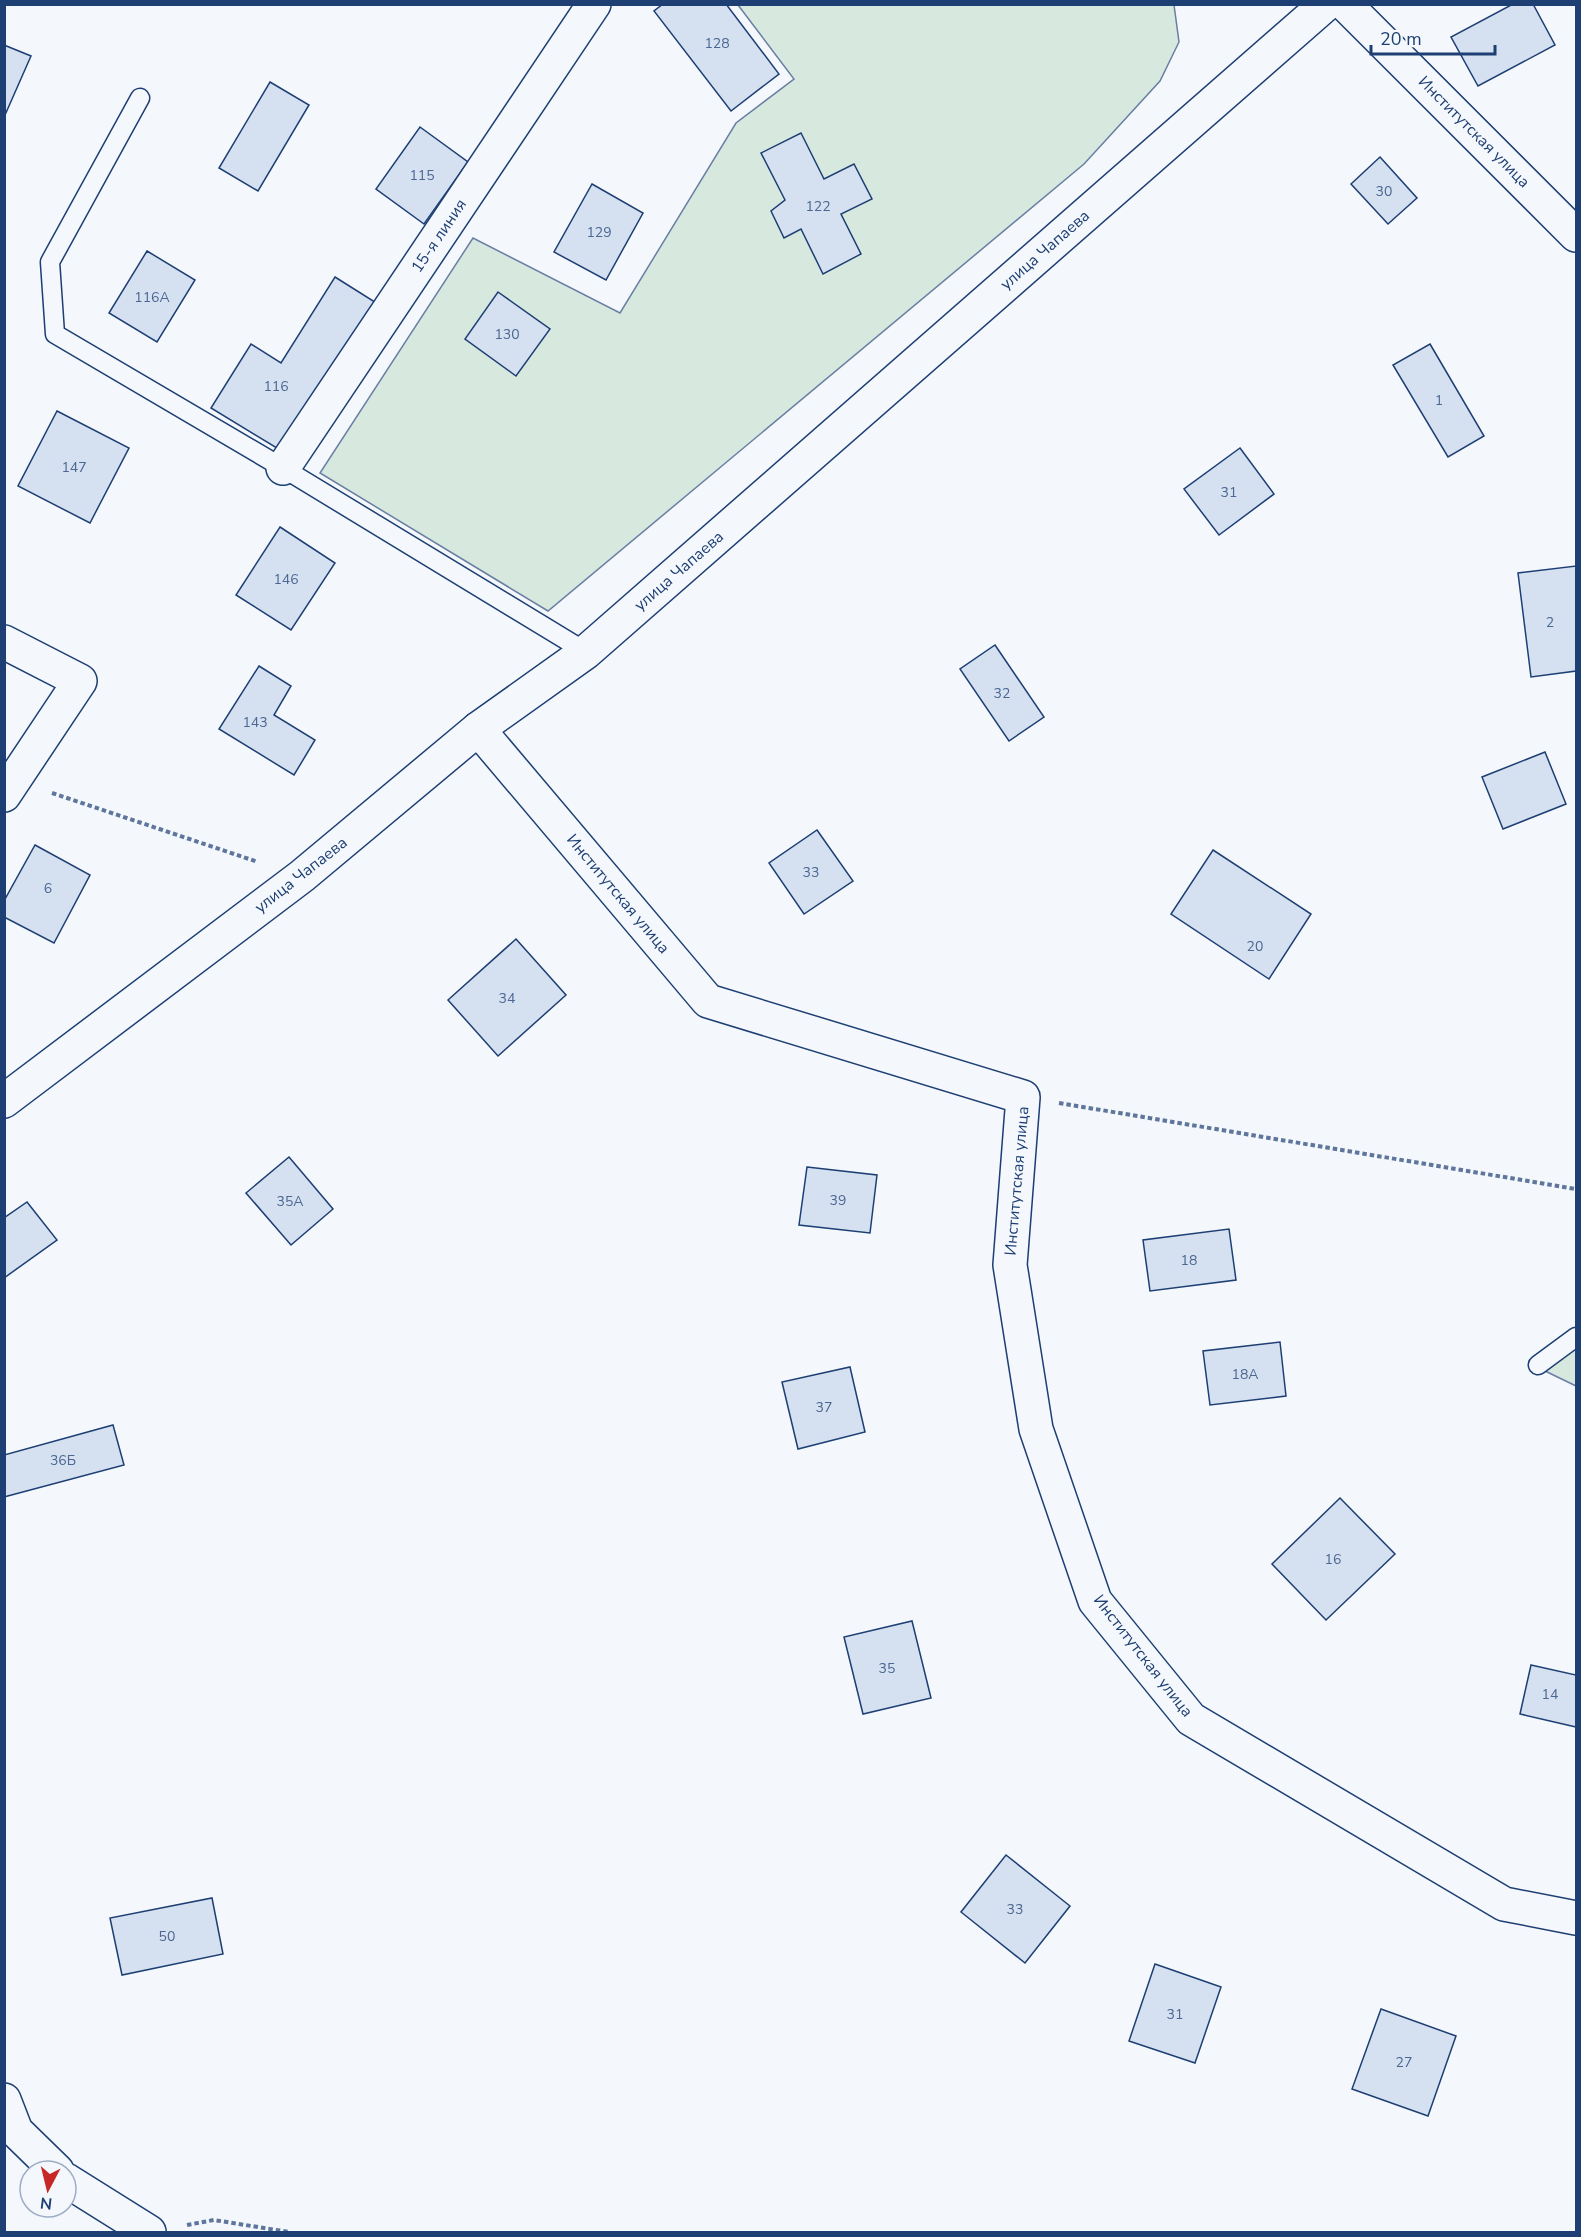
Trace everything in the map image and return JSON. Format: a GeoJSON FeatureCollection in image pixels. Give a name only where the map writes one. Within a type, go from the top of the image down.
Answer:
{"type":"FeatureCollection","features":[{"type":"Feature","properties":{"kind":"street","name":"15-я линия"},"geometry":{"type":"LineString","coordinates":[[283,468],[594,4]]}},
{"type":"Feature","properties":{"kind":"street","name":"улица Чапаева"},"geometry":{"type":"LineString","coordinates":[[4,1101],[302,876],[478,729],[586,652],[1326,4]]}},
{"type":"Feature","properties":{"kind":"street","name":"Институтская улица"},"geometry":{"type":"LineString","coordinates":[[1345,4],[1576,235]]}},
{"type":"Feature","properties":{"kind":"street"},"geometry":{"type":"LineString","coordinates":[[4,642],[80,681],[9,788]]}},
{"type":"Feature","properties":{"kind":"street","name":"Институтская улица"},"geometry":{"type":"LineString","coordinates":[[478,729],[708,1001],[1023,1096],[1010,1265],[1036,1429],[1095,1601],[1191,1719],[1504,1904],[1576,1918]]}},
{"type":"Feature","properties":{"kind":"street"},"geometry":{"type":"LineString","coordinates":[[4,2100],[16,2131],[45,2159]]}},
{"type":"Feature","properties":{"kind":"street"},"geometry":{"type":"LineString","coordinates":[[78,2188],[149,2232]]}},
{"type":"Feature","properties":{"kind":"lane"},"geometry":{"type":"LineString","coordinates":[[140,98],[50,262],[55,334],[283,468],[586,652]]}},
{"type":"Feature","properties":{"kind":"lane"},"geometry":{"type":"LineString","coordinates":[[1539,1365],[1576,1337]]}},
{"type":"Feature","properties":{"kind":"path"},"geometry":{"type":"LineString","coordinates":[[9,788],[302,876]]}},
{"type":"Feature","properties":{"kind":"path","name":"Институтская улица"},"geometry":{"type":"LineString","coordinates":[[1023,1096],[1576,1189]]}},
{"type":"Feature","properties":{"kind":"path"},"geometry":{"type":"LineString","coordinates":[[214,2220],[289,2232]]}},
{"type":"Feature","properties":{"kind":"shaded area"},"geometry":{"type":"Polygon","coordinates":[[[738,5],[1174,5],[1179,42],[1160,81],[1084,164],[548,611],[320,473],[473,238],[620,313],[736,123],[794,79],[738,5]]]}},
{"type":"Feature","properties":{"kind":"shaded area"},"geometry":{"type":"Polygon","coordinates":[[[1576,1342],[1576,1386],[1541,1369],[1576,1342]]]}},
{"type":"Feature","properties":{"kind":"building"},"geometry":{"type":"Polygon","coordinates":[[[663,4],[726,4],[779,74],[731,111],[654,11],[663,4]]]}},
{"type":"Feature","properties":{"kind":"building"},"geometry":{"type":"Polygon","coordinates":[[[1513,4],[1533,4],[1555,45],[1478,86],[1451,37],[1513,4]]]}},
{"type":"Feature","properties":{"kind":"building"},"geometry":{"type":"Polygon","coordinates":[[[4,45],[31,56],[5,115],[4,115],[4,45]]]}},
{"type":"Feature","properties":{"kind":"building"},"geometry":{"type":"Polygon","coordinates":[[[270,82],[309,105],[258,191],[219,168],[270,82]]]}},
{"type":"Feature","properties":{"kind":"building"},"geometry":{"type":"Polygon","coordinates":[[[420,127],[468,162],[424,224],[376,189],[420,127]]]}},
{"type":"Feature","properties":{"kind":"building"},"geometry":{"type":"Polygon","coordinates":[[[801,133],[824,179],[854,164],[872,199],[841,214],[861,254],[823,274],[801,229],[784,238],[771,211],[785,200],[761,153],[801,133]]]}},
{"type":"Feature","properties":{"kind":"building"},"geometry":{"type":"Polygon","coordinates":[[[1380,157],[1417,198],[1388,224],[1351,184],[1380,157]]]}},
{"type":"Feature","properties":{"kind":"building"},"geometry":{"type":"Polygon","coordinates":[[[592,184],[643,213],[606,280],[554,252],[592,184]]]}},
{"type":"Feature","properties":{"kind":"building"},"geometry":{"type":"Polygon","coordinates":[[[147,251],[195,280],[157,342],[109,313],[147,251]]]}},
{"type":"Feature","properties":{"kind":"building"},"geometry":{"type":"Polygon","coordinates":[[[335,277],[378,304],[285,453],[211,408],[251,344],[281,363],[335,277]]]}},
{"type":"Feature","properties":{"kind":"building"},"geometry":{"type":"Polygon","coordinates":[[[498,292],[550,329],[516,376],[465,339],[498,292]]]}},
{"type":"Feature","properties":{"kind":"building"},"geometry":{"type":"Polygon","coordinates":[[[1430,344],[1484,436],[1448,457],[1393,365],[1430,344]]]}},
{"type":"Feature","properties":{"kind":"building"},"geometry":{"type":"Polygon","coordinates":[[[57,411],[129,448],[90,523],[18,486],[57,411]]]}},
{"type":"Feature","properties":{"kind":"building"},"geometry":{"type":"Polygon","coordinates":[[[1240,448],[1274,494],[1219,535],[1184,489],[1240,448]]]}},
{"type":"Feature","properties":{"kind":"building"},"geometry":{"type":"Polygon","coordinates":[[[280,527],[335,563],[291,630],[236,595],[280,527]]]}},
{"type":"Feature","properties":{"kind":"building"},"geometry":{"type":"Polygon","coordinates":[[[1576,566],[1576,671],[1531,677],[1518,573],[1576,566]]]}},
{"type":"Feature","properties":{"kind":"building"},"geometry":{"type":"Polygon","coordinates":[[[995,645],[1044,717],[1009,741],[960,669],[995,645]]]}},
{"type":"Feature","properties":{"kind":"building"},"geometry":{"type":"Polygon","coordinates":[[[259,666],[291,686],[274,715],[315,740],[294,775],[219,729],[259,666]]]}},
{"type":"Feature","properties":{"kind":"building"},"geometry":{"type":"Polygon","coordinates":[[[1545,752],[1566,804],[1503,829],[1482,777],[1545,752]]]}},
{"type":"Feature","properties":{"kind":"building"},"geometry":{"type":"Polygon","coordinates":[[[817,830],[853,881],[804,914],[769,863],[817,830]]]}},
{"type":"Feature","properties":{"kind":"building"},"geometry":{"type":"Polygon","coordinates":[[[35,845],[90,875],[54,943],[4,917],[4,901],[35,845]]]}},
{"type":"Feature","properties":{"kind":"building"},"geometry":{"type":"Polygon","coordinates":[[[1213,850],[1311,914],[1269,979],[1171,914],[1213,850]]]}},
{"type":"Feature","properties":{"kind":"building"},"geometry":{"type":"Polygon","coordinates":[[[516,939],[566,995],[498,1056],[448,1000],[516,939]]]}},
{"type":"Feature","properties":{"kind":"building"},"geometry":{"type":"Polygon","coordinates":[[[289,1157],[333,1209],[291,1245],[246,1193],[289,1157]]]}},
{"type":"Feature","properties":{"kind":"building"},"geometry":{"type":"Polygon","coordinates":[[[807,1167],[877,1175],[870,1233],[799,1225],[807,1167]]]}},
{"type":"Feature","properties":{"kind":"building"},"geometry":{"type":"Polygon","coordinates":[[[27,1202],[57,1240],[4,1278],[4,1218],[27,1202]]]}},
{"type":"Feature","properties":{"kind":"building"},"geometry":{"type":"Polygon","coordinates":[[[1229,1229],[1236,1280],[1150,1291],[1143,1240],[1229,1229]]]}},
{"type":"Feature","properties":{"kind":"building"},"geometry":{"type":"Polygon","coordinates":[[[1280,1342],[1286,1396],[1210,1405],[1203,1351],[1280,1342]]]}},
{"type":"Feature","properties":{"kind":"building"},"geometry":{"type":"Polygon","coordinates":[[[850,1367],[865,1432],[798,1449],[782,1382],[850,1367]]]}},
{"type":"Feature","properties":{"kind":"building"},"geometry":{"type":"Polygon","coordinates":[[[113,1425],[124,1465],[4,1497],[4,1455],[113,1425]]]}},
{"type":"Feature","properties":{"kind":"building"},"geometry":{"type":"Polygon","coordinates":[[[1340,1498],[1395,1554],[1326,1620],[1272,1564],[1340,1498]]]}},
{"type":"Feature","properties":{"kind":"building"},"geometry":{"type":"Polygon","coordinates":[[[912,1621],[931,1698],[863,1714],[844,1637],[912,1621]]]}},
{"type":"Feature","properties":{"kind":"building"},"geometry":{"type":"Polygon","coordinates":[[[1531,1665],[1576,1675],[1576,1727],[1520,1714],[1531,1665]]]}},
{"type":"Feature","properties":{"kind":"building"},"geometry":{"type":"Polygon","coordinates":[[[1006,1855],[1070,1906],[1025,1963],[961,1912],[1006,1855]]]}},
{"type":"Feature","properties":{"kind":"building"},"geometry":{"type":"Polygon","coordinates":[[[212,1898],[223,1954],[122,1975],[110,1918],[212,1898]]]}},
{"type":"Feature","properties":{"kind":"building"},"geometry":{"type":"Polygon","coordinates":[[[1155,1964],[1221,1987],[1195,2063],[1129,2041],[1155,1964]]]}},
{"type":"Feature","properties":{"kind":"building"},"geometry":{"type":"Polygon","coordinates":[[[1381,2009],[1456,2036],[1428,2116],[1352,2089],[1381,2009]]]}}]}
